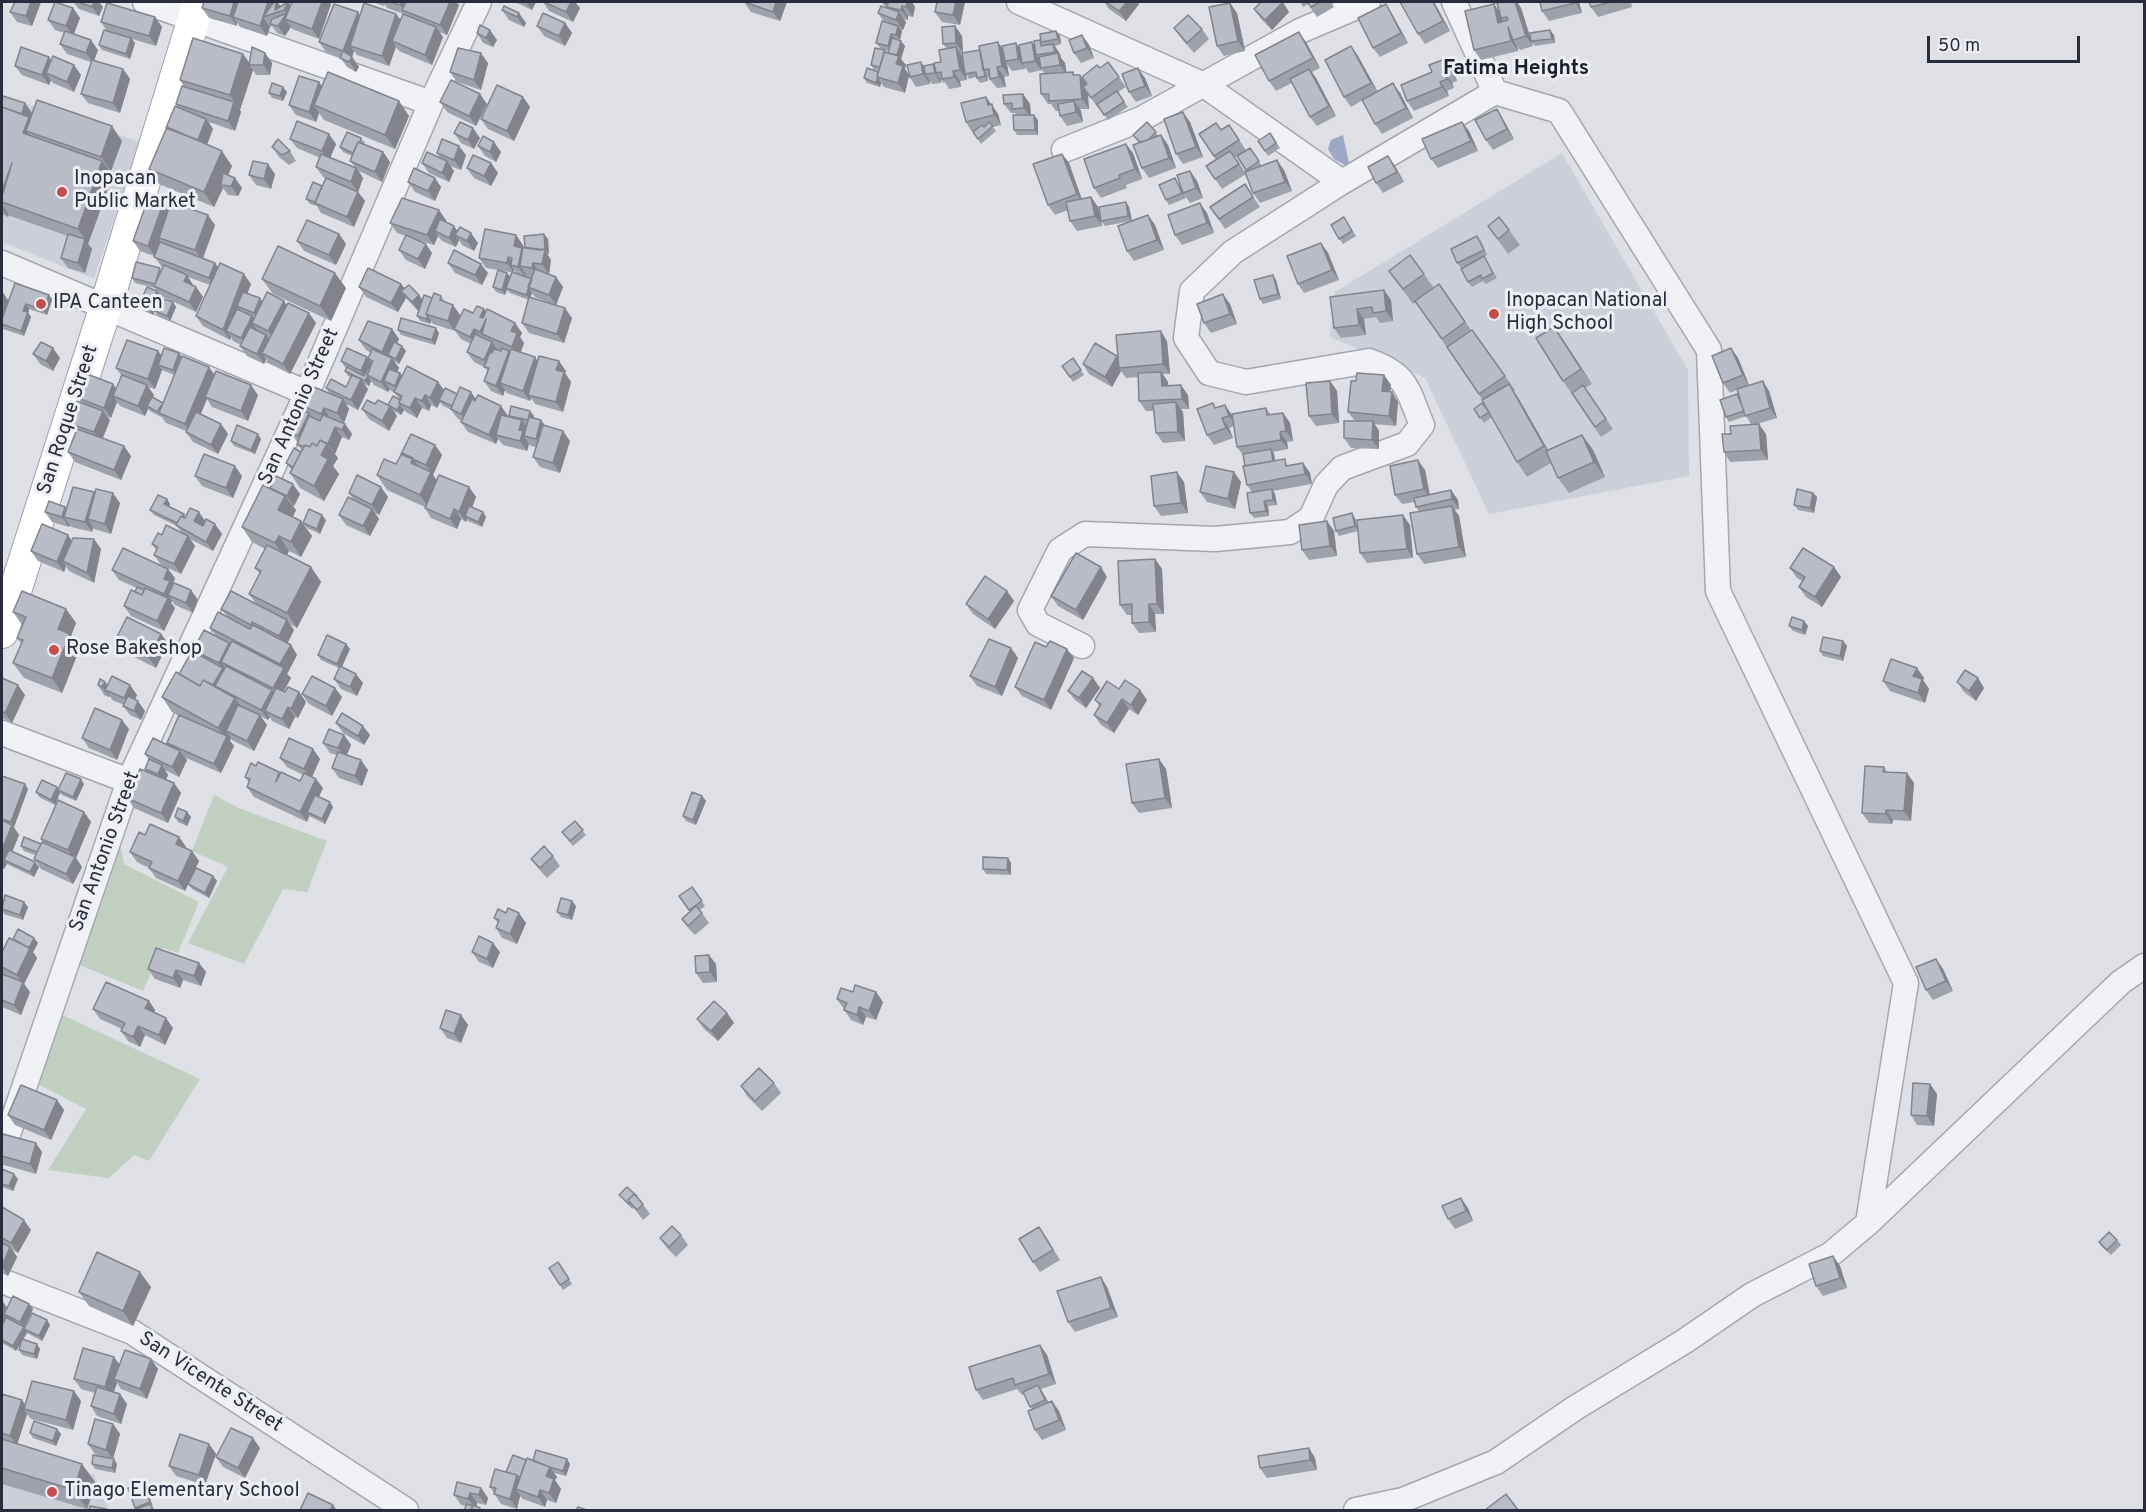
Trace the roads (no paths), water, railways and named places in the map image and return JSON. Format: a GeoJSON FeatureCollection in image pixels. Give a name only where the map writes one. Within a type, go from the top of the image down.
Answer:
{"type":"FeatureCollection","features":[{"type":"Feature","properties":{"kind":"main road","name":"San Roque Street"},"geometry":{"type":"LineString","coordinates":[[2,632],[105,309],[196,10]]}},
{"type":"Feature","properties":{"kind":"street"},"geometry":{"type":"LineString","coordinates":[[144,2],[196,10],[432,103]]}},
{"type":"Feature","properties":{"kind":"street","name":"San Antonio Street"},"geometry":{"type":"LineString","coordinates":[[2,1152],[129,781],[307,393],[432,103],[479,2]]}},
{"type":"Feature","properties":{"kind":"street"},"geometry":{"type":"LineString","coordinates":[[1019,2],[1204,85],[1342,182]]}},
{"type":"Feature","properties":{"kind":"street"},"geometry":{"type":"LineString","coordinates":[[1064,150],[1142,119],[1300,31],[1368,2]]}},
{"type":"Feature","properties":{"kind":"street"},"geometry":{"type":"LineString","coordinates":[[1454,2],[1495,92]]}},
{"type":"Feature","properties":{"kind":"street"},"geometry":{"type":"LineString","coordinates":[[1082,646],[1038,624],[1030,610],[1060,550],[1085,534],[1215,539],[1290,532],[1311,518],[1326,485],[1342,468],[1407,444],[1422,425],[1405,383],[1388,368],[1369,361],[1246,382],[1209,373],[1186,338],[1192,291],[1233,252],[1342,182],[1495,92],[1559,111],[1709,350],[1718,591],[1906,982],[1868,1223]]}},
{"type":"Feature","properties":{"kind":"street"},"geometry":{"type":"LineString","coordinates":[[2,263],[105,309],[307,393]]}},
{"type":"Feature","properties":{"kind":"street"},"geometry":{"type":"LineString","coordinates":[[2,733],[129,781]]}},
{"type":"Feature","properties":{"kind":"street"},"geometry":{"type":"LineString","coordinates":[[1356,1510],[1403,1500],[1496,1462],[1575,1408],[1685,1341],[1752,1295],[1830,1256],[1868,1223],[2121,982],[2145,966]]}},
{"type":"Feature","properties":{"kind":"street","name":"San Vicente Street"},"geometry":{"type":"LineString","coordinates":[[2,1281],[132,1332],[406,1510]]}},
{"type":"Feature","properties":{"kind":"water"},"geometry":{"type":"Polygon","coordinates":[[[1343,135],[1350,168],[1334,159],[1328,149],[1331,140],[1343,135]]]}},
{"type":"Feature","properties":{"kind":"place","name":"Inopacan Public Market"},"geometry":{"type":"Point","coordinates":[62,192]}},
{"type":"Feature","properties":{"kind":"place","name":"IPA Canteen"},"geometry":{"type":"Point","coordinates":[41,304]}},
{"type":"Feature","properties":{"kind":"place","name":"Inopacan National High School"},"geometry":{"type":"Point","coordinates":[1494,314]}},
{"type":"Feature","properties":{"kind":"place","name":"Rose Bakeshop"},"geometry":{"type":"Point","coordinates":[54,650]}},
{"type":"Feature","properties":{"kind":"place","name":"Tinago Elementary School"},"geometry":{"type":"Point","coordinates":[52,1492]}},
{"type":"Feature","properties":{"kind":"district","name":"Fatima Heights"},"geometry":{"type":"Point","coordinates":[1516,70]}}]}
